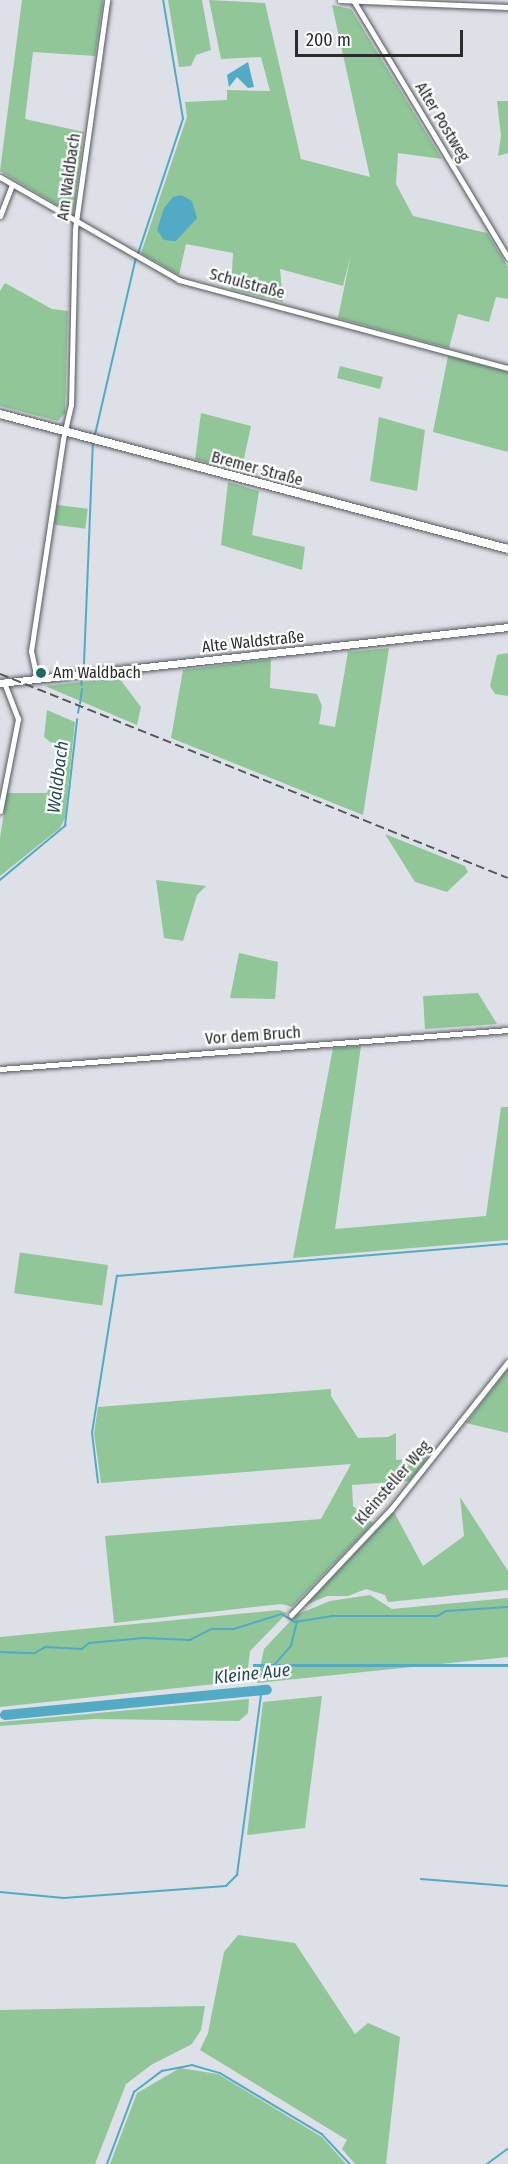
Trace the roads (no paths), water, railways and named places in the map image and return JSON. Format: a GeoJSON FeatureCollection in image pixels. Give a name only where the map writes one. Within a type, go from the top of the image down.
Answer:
{"type":"FeatureCollection","features":[{"type":"Feature","properties":{"kind":"main road","name":"Bremer Straße"},"geometry":{"type":"LineString","coordinates":[[0,414],[508,549]]}},
{"type":"Feature","properties":{"kind":"street","name":"Am Waldbach"},"geometry":{"type":"LineString","coordinates":[[37,679],[31,651],[71,405],[76,221],[107,0]]}},
{"type":"Feature","properties":{"kind":"street"},"geometry":{"type":"LineString","coordinates":[[340,0],[508,7]]}},
{"type":"Feature","properties":{"kind":"street","name":"Alter Postweg"},"geometry":{"type":"LineString","coordinates":[[353,0],[508,258]]}},
{"type":"Feature","properties":{"kind":"street","name":"Schulstraße"},"geometry":{"type":"LineString","coordinates":[[0,177],[179,280],[508,368]]}},
{"type":"Feature","properties":{"kind":"street"},"geometry":{"type":"LineString","coordinates":[[0,216],[12,185]]}},
{"type":"Feature","properties":{"kind":"street","name":"Alte Waldstraße"},"geometry":{"type":"LineString","coordinates":[[2,682],[508,627]]}},
{"type":"Feature","properties":{"kind":"street"},"geometry":{"type":"LineString","coordinates":[[0,811],[18,719],[2,682]]}},
{"type":"Feature","properties":{"kind":"street","name":"Vor dem Bruch"},"geometry":{"type":"LineString","coordinates":[[0,1069],[508,1030]]}},
{"type":"Feature","properties":{"kind":"street","name":"Kleinsteller Weg"},"geometry":{"type":"LineString","coordinates":[[291,1615],[391,1509],[508,1362]]}},
{"type":"Feature","properties":{"kind":"water"},"geometry":{"type":"Polygon","coordinates":[[[248,62],[254,87],[248,88],[237,77],[229,87],[227,75],[248,62]]]}},
{"type":"Feature","properties":{"kind":"water"},"geometry":{"type":"Polygon","coordinates":[[[181,195],[192,201],[197,218],[176,241],[164,240],[157,230],[164,208],[173,197],[181,195]]]}},
{"type":"Feature","properties":{"kind":"water"},"geometry":{"type":"Polygon","coordinates":[[[253,1664],[508,1664],[508,1667],[253,1667],[253,1664]]]}},
{"type":"Feature","properties":{"kind":"waterway"},"geometry":{"type":"LineString","coordinates":[[138,254],[183,119],[163,0]]}},
{"type":"Feature","properties":{"kind":"waterway"},"geometry":{"type":"LineString","coordinates":[[95,435],[136,258]]}},
{"type":"Feature","properties":{"kind":"waterway"},"geometry":{"type":"LineString","coordinates":[[84,664],[93,442]]}},
{"type":"Feature","properties":{"kind":"waterway","name":"Waldbach"},"geometry":{"type":"LineString","coordinates":[[80,704],[82,689]]}},
{"type":"Feature","properties":{"kind":"waterway","name":"Waldbach"},"geometry":{"type":"LineString","coordinates":[[78,713],[79,708]]}},
{"type":"Feature","properties":{"kind":"waterway","name":"Waldbach"},"geometry":{"type":"LineString","coordinates":[[0,880],[65,826],[77,720]]}},
{"type":"Feature","properties":{"kind":"waterway"},"geometry":{"type":"LineString","coordinates":[[98,1483],[92,1433],[117,1276],[508,1244]]}},
{"type":"Feature","properties":{"kind":"waterway"},"geometry":{"type":"LineString","coordinates":[[0,1652],[35,1653],[46,1647],[82,1649],[89,1643],[144,1638],[190,1640],[212,1629],[234,1629],[282,1614],[295,1622],[334,1616],[438,1616],[446,1611],[508,1607]]}},
{"type":"Feature","properties":{"kind":"waterway"},"geometry":{"type":"LineString","coordinates":[[263,1678],[291,1646],[297,1622]]}},
{"type":"Feature","properties":{"kind":"waterway"},"geometry":{"type":"LineString","coordinates":[[0,1892],[64,1898],[226,1886],[237,1875],[262,1687]]}},
{"type":"Feature","properties":{"kind":"waterway","name":"Kleine Aue"},"geometry":{"type":"LineString","coordinates":[[5,1715],[267,1690]]}},
{"type":"Feature","properties":{"kind":"waterway","name":"Kleine Aue"},"geometry":{"type":"LineString","coordinates":[[0,1715],[5,1715]]}},
{"type":"Feature","properties":{"kind":"waterway"},"geometry":{"type":"LineString","coordinates":[[421,1879],[508,1886]]}},
{"type":"Feature","properties":{"kind":"waterway"},"geometry":{"type":"LineString","coordinates":[[107,2164],[134,2092],[162,2071],[192,2065],[220,2073],[322,2134],[350,2164]]}},
{"type":"Feature","properties":{"kind":"waterway"},"geometry":{"type":"LineString","coordinates":[[487,2164],[508,2149]]}},
{"type":"Feature","properties":{"kind":"railway"},"geometry":{"type":"LineString","coordinates":[[0,674],[508,878]]}},
{"type":"Feature","properties":{"kind":"place","name":"Am Waldbach"},"geometry":{"type":"Point","coordinates":[41,673]}}]}
